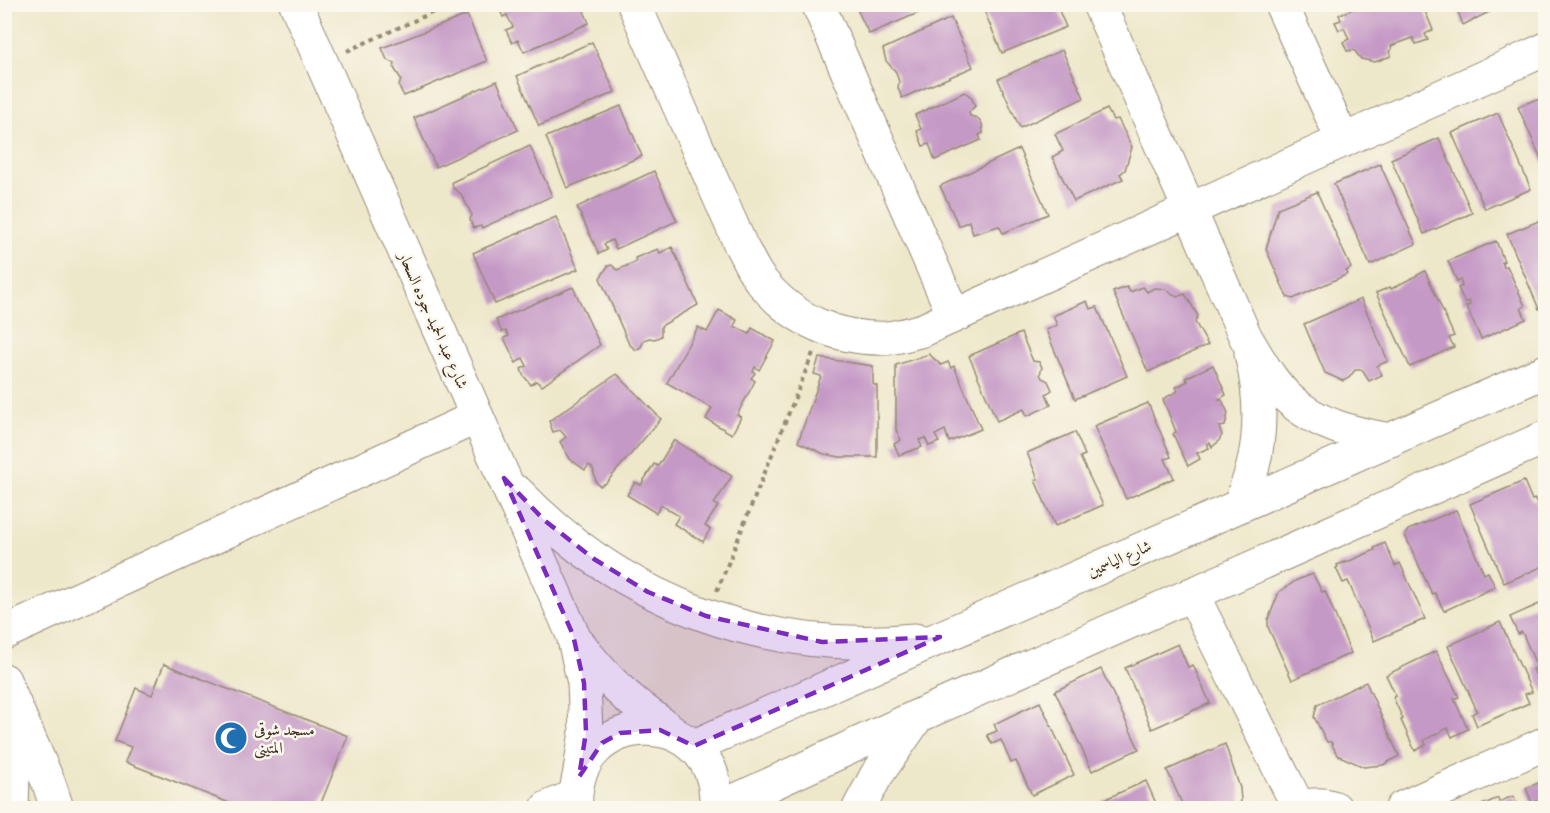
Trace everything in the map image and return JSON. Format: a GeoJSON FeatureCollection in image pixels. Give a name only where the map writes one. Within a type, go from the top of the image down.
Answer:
{"type":"FeatureCollection","features":[{"type":"Feature","properties":{"kind":"street","name":"شارع عبد الحميد جوده السحار"},"geometry":{"type":"LineString","coordinates":[[296,4],[573,635],[584,683],[586,732],[569,797]]}},
{"type":"Feature","properties":{"kind":"street"},"geometry":{"type":"LineString","coordinates":[[634,4],[741,246],[760,281],[788,309],[823,328],[856,337],[889,338],[923,330],[1545,49]]}},
{"type":"Feature","properties":{"kind":"street"},"geometry":{"type":"LineString","coordinates":[[818,4],[954,316]]}},
{"type":"Feature","properties":{"kind":"street"},"geometry":{"type":"LineString","coordinates":[[1099,4],[1246,338],[1269,374],[1289,399],[1321,421],[1356,434],[1391,440]]}},
{"type":"Feature","properties":{"kind":"street"},"geometry":{"type":"LineString","coordinates":[[1281,4],[1343,141]]}},
{"type":"Feature","properties":{"kind":"street"},"geometry":{"type":"LineString","coordinates":[[1239,506],[1253,465],[1259,422],[1257,380],[1246,338]]}},
{"type":"Feature","properties":{"kind":"street","name":"شارع الياسمين"},"geometry":{"type":"LineString","coordinates":[[687,741],[940,637],[1545,371]]}},
{"type":"Feature","properties":{"kind":"street"},"geometry":{"type":"LineString","coordinates":[[4,633],[477,417]]}},
{"type":"Feature","properties":{"kind":"street"},"geometry":{"type":"LineString","coordinates":[[569,797],[588,758],[602,743],[620,733],[640,728],[660,730],[687,741],[705,759],[713,775],[718,808],[918,716],[1545,437]]}},
{"type":"Feature","properties":{"kind":"street"},"geometry":{"type":"LineString","coordinates":[[504,478],[544,520],[594,559],[648,592],[706,616],[764,633],[822,642],[881,643],[940,637]]}},
{"type":"Feature","properties":{"kind":"street"},"geometry":{"type":"LineString","coordinates":[[1192,594],[1299,808],[1321,804],[1335,808]]}},
{"type":"Feature","properties":{"kind":"street","name":"شارع عبد الحميد جوده السحار"},"geometry":{"type":"LineString","coordinates":[[573,635],[601,673],[634,705],[687,741]]}},
{"type":"Feature","properties":{"kind":"street"},"geometry":{"type":"LineString","coordinates":[[5,682],[14,746],[12,808]]}},
{"type":"Feature","properties":{"kind":"street"},"geometry":{"type":"LineString","coordinates":[[5,682],[50,784],[57,808]]}},
{"type":"Feature","properties":{"kind":"street"},"geometry":{"type":"LineString","coordinates":[[859,808],[876,776],[918,716]]}},
{"type":"Feature","properties":{"kind":"street"},"geometry":{"type":"LineString","coordinates":[[1402,808],[1545,743]]}},
{"type":"Feature","properties":{"kind":"path"},"geometry":{"type":"LineString","coordinates":[[322,62],[451,4]]}},
{"type":"Feature","properties":{"kind":"path"},"geometry":{"type":"LineString","coordinates":[[706,616],[823,328]]}},
{"type":"Feature","properties":{"kind":"highlighted area"},"geometry":{"type":"Polygon","coordinates":[[[504,478],[544,520],[594,559],[648,592],[706,616],[822,642],[940,637],[694,746],[660,730],[620,733],[602,743],[579,777],[586,732],[584,683],[573,635],[504,478]]]}},
{"type":"Feature","properties":{"kind":"building"},"geometry":{"type":"Polygon","coordinates":[[[497,4],[581,4],[589,23],[524,52],[518,40],[512,43],[506,30],[513,27],[507,15],[503,17],[497,4]]]}},
{"type":"Feature","properties":{"kind":"building"},"geometry":{"type":"Polygon","coordinates":[[[992,4],[1056,4],[1066,27],[1002,53],[983,8],[992,4]]]}},
{"type":"Feature","properties":{"kind":"building"},"geometry":{"type":"Polygon","coordinates":[[[1364,4],[1422,4],[1433,30],[1425,34],[1428,40],[1416,44],[1413,38],[1391,46],[1392,49],[1389,51],[1391,56],[1375,62],[1361,59],[1354,50],[1347,51],[1343,42],[1349,39],[1344,28],[1339,30],[1335,22],[1341,20],[1339,15],[1364,4]]]}},
{"type":"Feature","properties":{"kind":"building"},"geometry":{"type":"Polygon","coordinates":[[[1455,4],[1505,4],[1463,25],[1455,4]]]}},
{"type":"Feature","properties":{"kind":"building"},"geometry":{"type":"Polygon","coordinates":[[[855,5],[937,5],[869,34],[855,5]]]}},
{"type":"Feature","properties":{"kind":"building"},"geometry":{"type":"Polygon","coordinates":[[[467,15],[487,61],[404,96],[399,87],[401,79],[394,68],[395,63],[387,60],[382,48],[467,15]]]}},
{"type":"Feature","properties":{"kind":"building"},"geometry":{"type":"Polygon","coordinates":[[[951,18],[973,67],[902,98],[896,72],[886,61],[883,49],[951,18]]]}},
{"type":"Feature","properties":{"kind":"building"},"geometry":{"type":"Polygon","coordinates":[[[592,42],[615,92],[539,126],[517,76],[592,42]]]}},
{"type":"Feature","properties":{"kind":"building"},"geometry":{"type":"Polygon","coordinates":[[[1062,50],[1084,98],[1020,128],[998,79],[1062,50]]]}},
{"type":"Feature","properties":{"kind":"building"},"geometry":{"type":"Polygon","coordinates":[[[497,81],[518,130],[436,167],[414,118],[497,81]]]}},
{"type":"Feature","properties":{"kind":"building"},"geometry":{"type":"Polygon","coordinates":[[[965,92],[971,97],[975,106],[969,112],[970,116],[977,118],[982,124],[983,133],[979,135],[981,140],[935,160],[929,144],[923,146],[917,131],[921,129],[915,115],[965,92]]]}},
{"type":"Feature","properties":{"kind":"building"},"geometry":{"type":"Polygon","coordinates":[[[1534,100],[1546,100],[1546,170],[1518,107],[1534,100]]]}},
{"type":"Feature","properties":{"kind":"building"},"geometry":{"type":"Polygon","coordinates":[[[621,106],[642,156],[567,188],[546,137],[621,106]]]}},
{"type":"Feature","properties":{"kind":"building"},"geometry":{"type":"Polygon","coordinates":[[[1107,109],[1113,120],[1118,119],[1132,147],[1125,170],[1120,174],[1123,179],[1074,201],[1052,157],[1063,151],[1055,134],[1107,109]]]}},
{"type":"Feature","properties":{"kind":"building"},"geometry":{"type":"Polygon","coordinates":[[[1498,113],[1531,189],[1485,209],[1452,133],[1498,113]]]}},
{"type":"Feature","properties":{"kind":"building"},"geometry":{"type":"Polygon","coordinates":[[[1439,138],[1472,213],[1424,234],[1391,159],[1439,138]]]}},
{"type":"Feature","properties":{"kind":"building"},"geometry":{"type":"Polygon","coordinates":[[[530,146],[552,196],[482,228],[481,226],[473,228],[470,219],[472,215],[461,194],[453,188],[452,182],[530,146]]]}},
{"type":"Feature","properties":{"kind":"building"},"geometry":{"type":"Polygon","coordinates":[[[1019,149],[1048,214],[1003,233],[999,226],[973,234],[969,221],[959,226],[940,186],[1019,149]]]}},
{"type":"Feature","properties":{"kind":"building"},"geometry":{"type":"Polygon","coordinates":[[[1380,164],[1416,244],[1370,265],[1334,184],[1380,164]]]}},
{"type":"Feature","properties":{"kind":"building"},"geometry":{"type":"Polygon","coordinates":[[[654,171],[677,221],[616,249],[612,240],[604,244],[607,250],[599,254],[577,207],[654,171]]]}},
{"type":"Feature","properties":{"kind":"building"},"geometry":{"type":"Polygon","coordinates":[[[1317,192],[1351,268],[1346,271],[1348,274],[1293,299],[1287,297],[1266,249],[1278,208],[1317,192]]]}},
{"type":"Feature","properties":{"kind":"building"},"geometry":{"type":"Polygon","coordinates":[[[556,217],[578,269],[495,304],[473,253],[556,217]]]}},
{"type":"Feature","properties":{"kind":"building"},"geometry":{"type":"Polygon","coordinates":[[[1546,218],[1546,306],[1539,309],[1507,234],[1546,218]]]}},
{"type":"Feature","properties":{"kind":"building"},"geometry":{"type":"Polygon","coordinates":[[[1496,241],[1504,267],[1507,266],[1525,306],[1521,308],[1526,319],[1481,339],[1466,306],[1470,305],[1469,301],[1465,303],[1458,288],[1462,286],[1460,280],[1457,281],[1448,261],[1496,241]]]}},
{"type":"Feature","properties":{"kind":"building"},"geometry":{"type":"Polygon","coordinates":[[[672,247],[698,305],[661,326],[661,336],[644,340],[641,347],[636,350],[629,344],[600,278],[608,266],[612,265],[617,270],[636,262],[635,258],[658,249],[660,253],[672,247]]]}},
{"type":"Feature","properties":{"kind":"building"},"geometry":{"type":"Polygon","coordinates":[[[1425,271],[1454,336],[1449,338],[1454,347],[1410,367],[1376,293],[1390,287],[1391,289],[1425,271]]]}},
{"type":"Feature","properties":{"kind":"building"},"geometry":{"type":"Polygon","coordinates":[[[573,287],[600,345],[542,386],[536,381],[531,385],[521,369],[527,366],[523,358],[516,363],[504,338],[509,336],[506,331],[502,332],[496,320],[573,287]]]}},
{"type":"Feature","properties":{"kind":"building"},"geometry":{"type":"Polygon","coordinates":[[[1127,287],[1130,292],[1143,287],[1147,292],[1154,288],[1166,289],[1177,297],[1185,294],[1198,316],[1195,322],[1208,345],[1148,372],[1113,292],[1127,287]]]}},
{"type":"Feature","properties":{"kind":"building"},"geometry":{"type":"Polygon","coordinates":[[[1361,299],[1388,361],[1377,366],[1382,375],[1369,381],[1362,370],[1355,370],[1349,378],[1343,381],[1325,373],[1304,324],[1361,299]]]}},
{"type":"Feature","properties":{"kind":"building"},"geometry":{"type":"Polygon","coordinates":[[[1087,301],[1090,309],[1097,307],[1127,376],[1075,399],[1046,330],[1057,325],[1053,316],[1087,301]]]}},
{"type":"Feature","properties":{"kind":"building"},"geometry":{"type":"Polygon","coordinates":[[[719,310],[737,320],[734,326],[749,334],[752,328],[775,341],[759,370],[755,367],[753,371],[755,373],[751,378],[755,381],[737,415],[741,417],[732,434],[706,419],[712,408],[667,383],[698,327],[707,332],[719,310]]]}},
{"type":"Feature","properties":{"kind":"building"},"geometry":{"type":"Polygon","coordinates":[[[1021,333],[1033,361],[1039,362],[1042,367],[1040,374],[1042,378],[1048,381],[1052,390],[1046,394],[1051,405],[1027,416],[1024,409],[997,421],[969,356],[1021,333]]]}},
{"type":"Feature","properties":{"kind":"building"},"geometry":{"type":"Polygon","coordinates":[[[929,354],[941,365],[948,362],[951,368],[954,366],[981,429],[949,442],[945,430],[935,435],[939,442],[929,446],[925,438],[919,440],[922,447],[899,455],[894,444],[901,440],[896,430],[896,365],[929,354]]]}},
{"type":"Feature","properties":{"kind":"building"},"geometry":{"type":"Polygon","coordinates":[[[819,358],[873,366],[873,384],[877,386],[877,457],[840,457],[824,454],[798,442],[821,376],[814,374],[819,358]]]}},
{"type":"Feature","properties":{"kind":"building"},"geometry":{"type":"Polygon","coordinates":[[[1213,365],[1226,395],[1219,399],[1222,400],[1228,413],[1225,426],[1219,427],[1222,435],[1218,442],[1212,447],[1210,443],[1207,444],[1209,448],[1197,453],[1200,459],[1188,466],[1173,434],[1176,432],[1163,399],[1178,391],[1176,387],[1188,381],[1185,378],[1213,365]]]}},
{"type":"Feature","properties":{"kind":"building"},"geometry":{"type":"Polygon","coordinates":[[[617,374],[661,419],[606,483],[600,486],[589,465],[585,470],[570,459],[560,442],[566,437],[560,430],[553,432],[549,421],[617,374]]]}},
{"type":"Feature","properties":{"kind":"building"},"geometry":{"type":"Polygon","coordinates":[[[1148,403],[1171,457],[1165,459],[1174,478],[1126,499],[1094,426],[1148,403]]]}},
{"type":"Feature","properties":{"kind":"building"},"geometry":{"type":"Polygon","coordinates":[[[1075,432],[1085,455],[1080,457],[1103,505],[1055,526],[1035,480],[1038,479],[1027,453],[1075,432]]]}},
{"type":"Feature","properties":{"kind":"building"},"geometry":{"type":"Polygon","coordinates":[[[674,440],[732,476],[714,504],[718,506],[705,526],[710,529],[703,542],[674,524],[679,516],[661,505],[656,513],[627,495],[635,482],[641,485],[654,464],[658,466],[674,440]]]}},
{"type":"Feature","properties":{"kind":"building"},"geometry":{"type":"Polygon","coordinates":[[[1524,481],[1546,524],[1546,565],[1504,583],[1470,504],[1524,481]]]}},
{"type":"Feature","properties":{"kind":"building"},"geometry":{"type":"Polygon","coordinates":[[[1456,510],[1484,574],[1488,572],[1495,587],[1444,611],[1435,593],[1432,594],[1405,535],[1408,530],[1456,510]]]}},
{"type":"Feature","properties":{"kind":"building"},"geometry":{"type":"Polygon","coordinates":[[[1385,543],[1395,566],[1400,563],[1425,619],[1374,641],[1348,581],[1343,583],[1336,568],[1337,565],[1375,550],[1374,548],[1385,543]]]}},
{"type":"Feature","properties":{"kind":"building"},"geometry":{"type":"Polygon","coordinates":[[[1313,574],[1322,592],[1325,591],[1351,653],[1292,680],[1268,627],[1268,620],[1279,592],[1297,580],[1313,574]]]}},
{"type":"Feature","properties":{"kind":"building"},"geometry":{"type":"Polygon","coordinates":[[[1546,601],[1546,698],[1533,669],[1537,667],[1522,632],[1518,634],[1510,617],[1546,601]]]}},
{"type":"Feature","properties":{"kind":"building"},"geometry":{"type":"Polygon","coordinates":[[[1500,622],[1532,692],[1525,694],[1529,703],[1477,726],[1472,714],[1477,711],[1448,646],[1500,622]]]}},
{"type":"Feature","properties":{"kind":"building"},"geometry":{"type":"Polygon","coordinates":[[[1178,644],[1188,667],[1193,665],[1210,703],[1152,729],[1125,668],[1178,644]]]}},
{"type":"Feature","properties":{"kind":"building"},"geometry":{"type":"Polygon","coordinates":[[[1436,651],[1459,697],[1454,699],[1468,729],[1452,737],[1448,728],[1424,740],[1426,745],[1415,751],[1401,720],[1403,719],[1393,697],[1396,696],[1386,675],[1436,651]]]}},
{"type":"Feature","properties":{"kind":"building","name":"مسجد شوقى المتينى"},"geometry":{"type":"Polygon","coordinates":[[[164,664],[348,736],[319,808],[236,808],[237,806],[125,762],[131,747],[115,741],[136,688],[152,695],[164,664]]]}},
{"type":"Feature","properties":{"kind":"building"},"geometry":{"type":"Polygon","coordinates":[[[1101,669],[1139,749],[1092,771],[1055,691],[1101,669]]]}},
{"type":"Feature","properties":{"kind":"building"},"geometry":{"type":"Polygon","coordinates":[[[1366,682],[1399,756],[1383,765],[1364,767],[1337,755],[1331,742],[1327,742],[1314,717],[1317,705],[1366,682]]]}},
{"type":"Feature","properties":{"kind":"building"},"geometry":{"type":"Polygon","coordinates":[[[1040,702],[1074,775],[1032,795],[1016,761],[1011,763],[1001,740],[992,744],[987,735],[997,731],[994,724],[1040,702]]]}},
{"type":"Feature","properties":{"kind":"building"},"geometry":{"type":"Polygon","coordinates":[[[1225,744],[1240,788],[1241,801],[1238,808],[1184,808],[1167,770],[1225,744]]]}},
{"type":"Feature","properties":{"kind":"building"},"geometry":{"type":"Polygon","coordinates":[[[1546,780],[1546,808],[1539,808],[1536,801],[1532,803],[1526,788],[1546,780]]]}},
{"type":"Feature","properties":{"kind":"building"},"geometry":{"type":"Polygon","coordinates":[[[1146,781],[1158,808],[1085,808],[1146,781]]]}},
{"type":"Feature","properties":{"kind":"building"},"geometry":{"type":"Polygon","coordinates":[[[1513,796],[1519,808],[1475,808],[1498,798],[1499,802],[1513,796]]]}},
{"type":"Feature","properties":{"kind":"place","name":"مسجد شوقى المتينى"},"geometry":{"type":"Point","coordinates":[231,738]}}]}
